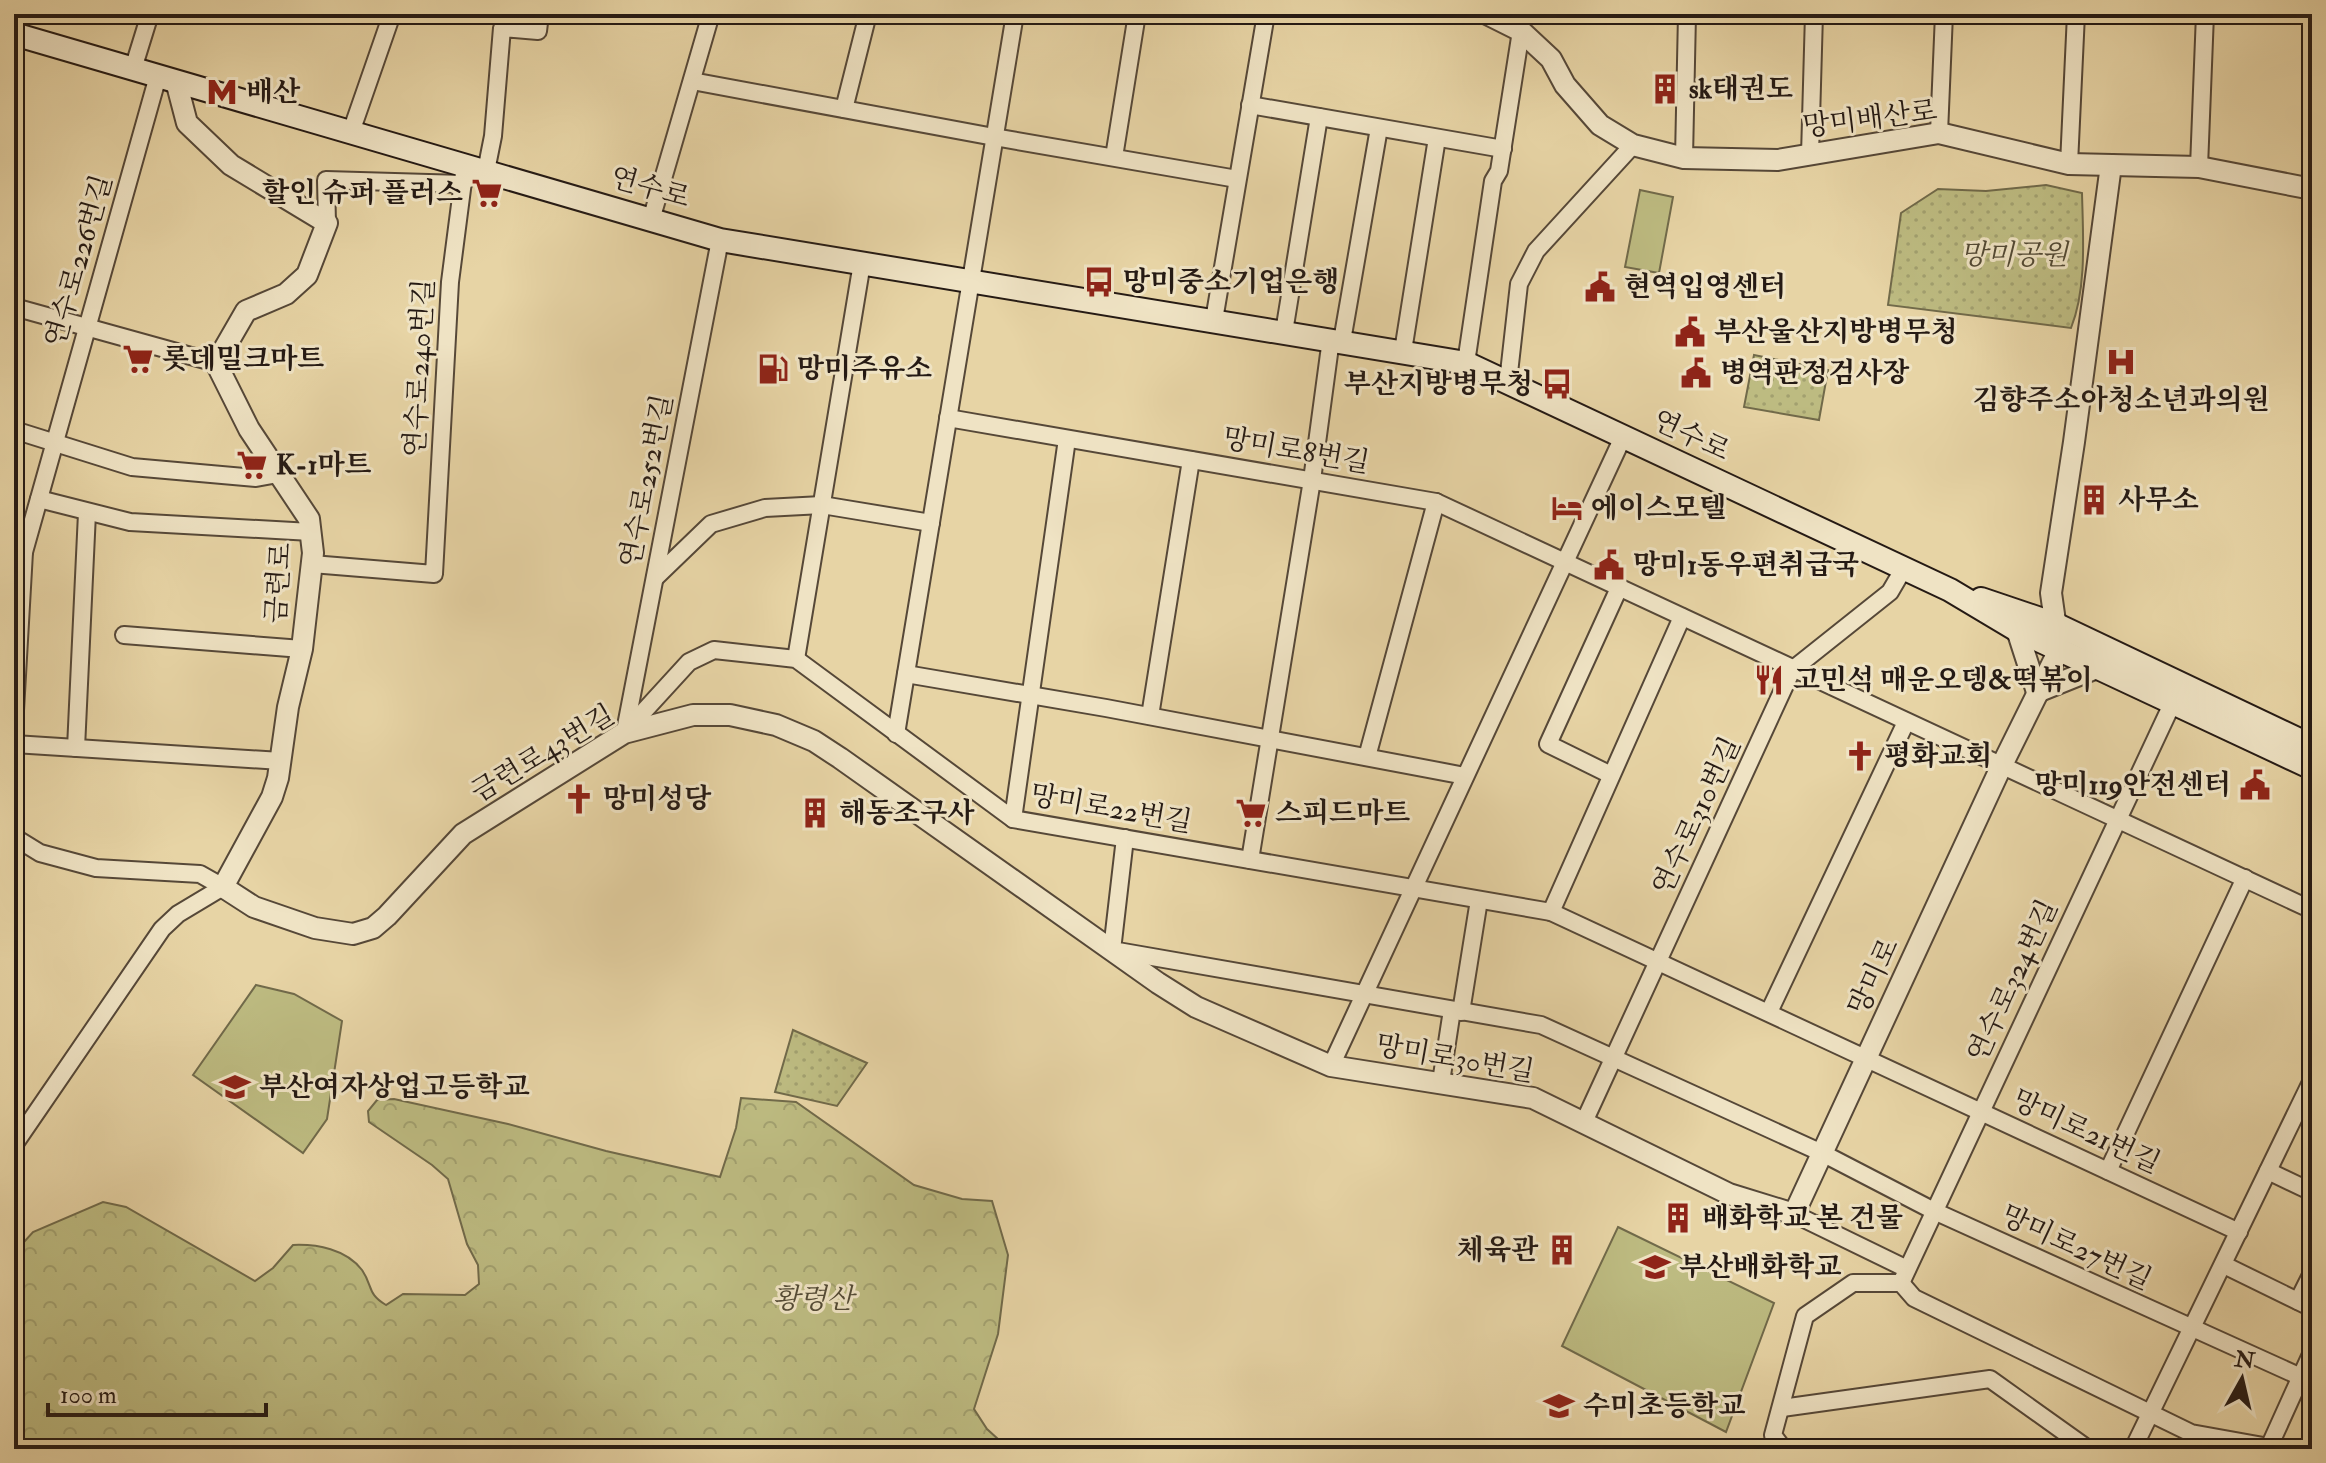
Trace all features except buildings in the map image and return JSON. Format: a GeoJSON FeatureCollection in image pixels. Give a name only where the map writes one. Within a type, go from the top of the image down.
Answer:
{"type":"FeatureCollection","features":[{"type":"Feature","properties":{"kind":"main road","name":"연수로"},"geometry":{"type":"LineString","coordinates":[[14,34],[351,132],[471,174],[720,240],[1466,363],[1950,590],[2017,630],[2312,768]]}},
{"type":"Feature","properties":{"kind":"main road","name":"연수로"},"geometry":{"type":"LineString","coordinates":[[1950,590],[2055,624],[2312,746]]}},
{"type":"Feature","properties":{"kind":"street"},"geometry":{"type":"LineString","coordinates":[[133,69],[150,14]]}},
{"type":"Feature","properties":{"kind":"street"},"geometry":{"type":"LineString","coordinates":[[351,132],[392,14]]}},
{"type":"Feature","properties":{"kind":"street"},"geometry":{"type":"LineString","coordinates":[[502,21],[538,31],[540,14]]}},
{"type":"Feature","properties":{"kind":"street"},"geometry":{"type":"LineString","coordinates":[[651,220],[711,14]]}},
{"type":"Feature","properties":{"kind":"street"},"geometry":{"type":"LineString","coordinates":[[844,109],[868,14]]}},
{"type":"Feature","properties":{"kind":"street"},"geometry":{"type":"LineString","coordinates":[[896,734],[1015,14]]}},
{"type":"Feature","properties":{"kind":"street"},"geometry":{"type":"LineString","coordinates":[[1114,157],[1137,14]]}},
{"type":"Feature","properties":{"kind":"street"},"geometry":{"type":"LineString","coordinates":[[1214,320],[1266,14]]}},
{"type":"Feature","properties":{"kind":"street","name":"망미배산로"},"geometry":{"type":"LineString","coordinates":[[1487,14],[1521,31],[1551,59],[1565,85],[1600,125],[1633,145],[1684,158],[1778,160],[1939,133],[2069,164],[2199,167],[2312,189]]}},
{"type":"Feature","properties":{"kind":"street"},"geometry":{"type":"LineString","coordinates":[[1684,158],[1687,14]]}},
{"type":"Feature","properties":{"kind":"street"},"geometry":{"type":"LineString","coordinates":[[1810,155],[1814,14]]}},
{"type":"Feature","properties":{"kind":"street"},"geometry":{"type":"LineString","coordinates":[[1939,133],[1944,14]]}},
{"type":"Feature","properties":{"kind":"street"},"geometry":{"type":"LineString","coordinates":[[2069,164],[2076,14]]}},
{"type":"Feature","properties":{"kind":"street"},"geometry":{"type":"LineString","coordinates":[[2199,167],[2205,14]]}},
{"type":"Feature","properties":{"kind":"street","name":"연수로240번길"},"geometry":{"type":"LineString","coordinates":[[312,564],[434,574],[450,282],[471,174],[493,136],[502,21]]}},
{"type":"Feature","properties":{"kind":"street"},"geometry":{"type":"LineString","coordinates":[[1466,363],[1493,181],[1499,171],[1521,31]]}},
{"type":"Feature","properties":{"kind":"street"},"geometry":{"type":"LineString","coordinates":[[167,79],[187,123],[231,165],[327,223]]}},
{"type":"Feature","properties":{"kind":"street","name":"연수로226번길"},"geometry":{"type":"LineString","coordinates":[[14,728],[19,551],[39,499],[88,327],[167,79]]}},
{"type":"Feature","properties":{"kind":"street"},"geometry":{"type":"LineString","coordinates":[[692,81],[1237,179]]}},
{"type":"Feature","properties":{"kind":"street"},"geometry":{"type":"LineString","coordinates":[[1250,105],[1503,149]]}},
{"type":"Feature","properties":{"kind":"street"},"geometry":{"type":"LineString","coordinates":[[1284,332],[1319,117]]}},
{"type":"Feature","properties":{"kind":"street"},"geometry":{"type":"LineString","coordinates":[[1250,860],[1336,340],[1379,128]]}},
{"type":"Feature","properties":{"kind":"street"},"geometry":{"type":"LineString","coordinates":[[1403,351],[1437,138]]}},
{"type":"Feature","properties":{"kind":"street"},"geometry":{"type":"LineString","coordinates":[[1508,382],[1519,284],[1536,251],[1633,145]]}},
{"type":"Feature","properties":{"kind":"street"},"geometry":{"type":"LineString","coordinates":[[2059,650],[2051,593],[2111,165]]}},
{"type":"Feature","properties":{"kind":"street"},"geometry":{"type":"LineString","coordinates":[[14,307],[216,363],[246,311],[286,294],[307,275],[327,223],[326,180],[471,174]]}},
{"type":"Feature","properties":{"kind":"street","name":"연수로252번길"},"geometry":{"type":"LineString","coordinates":[[624,733],[720,240]]}},
{"type":"Feature","properties":{"kind":"street"},"geometry":{"type":"LineString","coordinates":[[624,733],[689,662],[714,650],[796,659],[862,263]]}},
{"type":"Feature","properties":{"kind":"street","name":"금련로"},"geometry":{"type":"LineString","coordinates":[[216,363],[249,429],[309,519],[312,564],[302,649],[272,797],[223,887]]}},
{"type":"Feature","properties":{"kind":"street","name":"망미로8번길"},"geometry":{"type":"LineString","coordinates":[[948,418],[1436,502],[2312,910]]}},
{"type":"Feature","properties":{"kind":"street"},"geometry":{"type":"LineString","coordinates":[[14,430],[132,467],[256,478],[278,474]]}},
{"type":"Feature","properties":{"kind":"street"},"geometry":{"type":"LineString","coordinates":[[1331,1066],[1623,437]]}},
{"type":"Feature","properties":{"kind":"street"},"geometry":{"type":"LineString","coordinates":[[1013,819],[1067,439]]}},
{"type":"Feature","properties":{"kind":"street"},"geometry":{"type":"LineString","coordinates":[[1150,716],[1191,460]]}},
{"type":"Feature","properties":{"kind":"street"},"geometry":{"type":"LineString","coordinates":[[39,499],[130,522],[311,532]]}},
{"type":"Feature","properties":{"kind":"street"},"geometry":{"type":"LineString","coordinates":[[1367,757],[1436,502]]}},
{"type":"Feature","properties":{"kind":"street"},"geometry":{"type":"LineString","coordinates":[[654,579],[711,524],[765,508],[822,505],[931,523]]}},
{"type":"Feature","properties":{"kind":"street"},"geometry":{"type":"LineString","coordinates":[[76,748],[87,513]]}},
{"type":"Feature","properties":{"kind":"street","name":"연수로310번길"},"geometry":{"type":"LineString","coordinates":[[1584,1122],[1792,670],[1890,592],[1904,568]]}},
{"type":"Feature","properties":{"kind":"street"},"geometry":{"type":"LineString","coordinates":[[1611,775],[1548,744],[1619,588]]}},
{"type":"Feature","properties":{"kind":"street"},"geometry":{"type":"LineString","coordinates":[[1551,912],[1682,617]]}},
{"type":"Feature","properties":{"kind":"street"},"geometry":{"type":"LineString","coordinates":[[2017,630],[2037,692],[2099,667]]}},
{"type":"Feature","properties":{"kind":"street"},"geometry":{"type":"LineString","coordinates":[[124,635],[302,649]]}},
{"type":"Feature","properties":{"kind":"street","name":"망미로"},"geometry":{"type":"LineString","coordinates":[[1794,1214],[2001,767],[2059,650]]}},
{"type":"Feature","properties":{"kind":"street","name":"망미로22번길"},"geometry":{"type":"LineString","coordinates":[[796,659],[1013,819],[1551,912],[1868,1057]]}},
{"type":"Feature","properties":{"kind":"street"},"geometry":{"type":"LineString","coordinates":[[906,674],[1150,716],[1465,776]]}},
{"type":"Feature","properties":{"kind":"street","name":"연수로324번길"},"geometry":{"type":"LineString","coordinates":[[1904,1276],[2173,702]]}},
{"type":"Feature","properties":{"kind":"street","name":"금련로43번길"},"geometry":{"type":"LineString","coordinates":[[223,887],[254,907],[315,928],[353,934],[373,928],[463,834],[624,733],[693,715],[730,715],[776,725],[814,741],[1112,950]]}},
{"type":"Feature","properties":{"kind":"street"},"geometry":{"type":"LineString","coordinates":[[1769,1012],[1906,722]]}},
{"type":"Feature","properties":{"kind":"street"},"geometry":{"type":"LineString","coordinates":[[14,744],[281,761]]}},
{"type":"Feature","properties":{"kind":"street"},"geometry":{"type":"LineString","coordinates":[[14,837],[40,853],[96,868],[200,874],[223,887],[178,914],[162,929],[14,1145]]}},
{"type":"Feature","properties":{"kind":"street"},"geometry":{"type":"LineString","coordinates":[[1112,950],[1125,838]]}},
{"type":"Feature","properties":{"kind":"street"},"geometry":{"type":"LineString","coordinates":[[2108,1171],[2245,878]]}},
{"type":"Feature","properties":{"kind":"street"},"geometry":{"type":"LineString","coordinates":[[1441,1082],[1479,900]]}},
{"type":"Feature","properties":{"kind":"street","name":"망미로27번길"},"geometry":{"type":"LineString","coordinates":[[1112,950],[1541,1025],[1822,1153],[1934,1211],[2306,1380]]}},
{"type":"Feature","properties":{"kind":"street","name":"망미로30번길"},"geometry":{"type":"LineString","coordinates":[[1112,950],[1196,1007],[1331,1066],[1533,1098],[1729,1194],[1794,1214]]}},
{"type":"Feature","properties":{"kind":"street","name":"망미로21번길"},"geometry":{"type":"LineString","coordinates":[[1868,1057],[2239,1232]]}},
{"type":"Feature","properties":{"kind":"street"},"geometry":{"type":"LineString","coordinates":[[2133,1449],[2312,1080]]}},
{"type":"Feature","properties":{"kind":"street"},"geometry":{"type":"LineString","coordinates":[[2268,1171],[2312,1192]]}},
{"type":"Feature","properties":{"kind":"street"},"geometry":{"type":"LineString","coordinates":[[1794,1214],[1904,1276],[1914,1298],[2150,1415],[2191,1433],[2236,1446],[2269,1447],[2306,1380],[2312,1352]]}},
{"type":"Feature","properties":{"kind":"street"},"geometry":{"type":"LineString","coordinates":[[2224,1265],[2305,1305],[2312,1273]]}},
{"type":"Feature","properties":{"kind":"street"},"geometry":{"type":"LineString","coordinates":[[1788,1449],[1782,1447],[1773,1435],[1805,1316],[1853,1283],[1904,1276]]}},
{"type":"Feature","properties":{"kind":"street"},"geometry":{"type":"LineString","coordinates":[[1782,1408],[1990,1379],[2088,1449]]}},
{"type":"Feature","properties":{"kind":"green space","name":"망미공원"},"geometry":{"type":"Polygon","coordinates":[[[2046,185],[2082,193],[2082,279],[2071,328],[1888,305],[1901,213],[1938,189],[1986,191],[2046,185]]]}},
{"type":"Feature","properties":{"kind":"green space"},"geometry":{"type":"Polygon","coordinates":[[[1640,190],[1673,197],[1659,273],[1625,267],[1640,190]]]}},
{"type":"Feature","properties":{"kind":"green space"},"geometry":{"type":"Polygon","coordinates":[[[1754,355],[1828,370],[1819,420],[1744,407],[1754,355]]]}},
{"type":"Feature","properties":{"kind":"green space"},"geometry":{"type":"Polygon","coordinates":[[[256,985],[294,994],[342,1021],[327,1119],[303,1153],[193,1075],[256,985]]]}},
{"type":"Feature","properties":{"kind":"green space"},"geometry":{"type":"Polygon","coordinates":[[[793,1030],[867,1063],[837,1106],[775,1092],[793,1030]]]}},
{"type":"Feature","properties":{"kind":"green space","name":"황령산"},"geometry":{"type":"Polygon","coordinates":[[[741,1098],[796,1102],[914,1185],[962,1199],[992,1201],[1008,1255],[998,1334],[974,1409],[987,1429],[1009,1449],[14,1449],[14,1253],[33,1232],[103,1202],[126,1207],[255,1281],[273,1268],[293,1245],[312,1246],[348,1257],[362,1270],[373,1293],[386,1305],[403,1294],[465,1295],[479,1284],[478,1265],[467,1244],[448,1179],[369,1122],[368,1111],[377,1100],[394,1099],[508,1124],[606,1151],[720,1177],[736,1128],[741,1098]]]}},
{"type":"Feature","properties":{"kind":"green space"},"geometry":{"type":"Polygon","coordinates":[[[1618,1227],[1774,1303],[1726,1432],[1562,1346],[1618,1227]]]}},
{"type":"Feature","properties":{"kind":"place","name":"sk태권도"},"geometry":{"type":"Point","coordinates":[1665,89]}},
{"type":"Feature","properties":{"kind":"place","name":"배산"},"geometry":{"type":"Point","coordinates":[222,92]}},
{"type":"Feature","properties":{"kind":"place","name":"할인 슈퍼 플러스"},"geometry":{"type":"Point","coordinates":[487,193]}},
{"type":"Feature","properties":{"kind":"place","name":"망미중소기업은행"},"geometry":{"type":"Point","coordinates":[1099,282]}},
{"type":"Feature","properties":{"kind":"place","name":"현역입영센터"},"geometry":{"type":"Point","coordinates":[1600,287]}},
{"type":"Feature","properties":{"kind":"place","name":"부산울산지방병무청"},"geometry":{"type":"Point","coordinates":[1690,332]}},
{"type":"Feature","properties":{"kind":"place","name":"롯데밀크마트"},"geometry":{"type":"Point","coordinates":[138,359]}},
{"type":"Feature","properties":{"kind":"place","name":"김향주소아청소년과의원"},"geometry":{"type":"Point","coordinates":[2121,362]}},
{"type":"Feature","properties":{"kind":"place","name":"망미주유소"},"geometry":{"type":"Point","coordinates":[773,369]}},
{"type":"Feature","properties":{"kind":"place","name":"병역판정검사장"},"geometry":{"type":"Point","coordinates":[1696,373]}},
{"type":"Feature","properties":{"kind":"place","name":"부산지방병무청"},"geometry":{"type":"Point","coordinates":[1557,384]}},
{"type":"Feature","properties":{"kind":"place","name":"K-1마트"},"geometry":{"type":"Point","coordinates":[252,465]}},
{"type":"Feature","properties":{"kind":"place","name":"사무소"},"geometry":{"type":"Point","coordinates":[2094,500]}},
{"type":"Feature","properties":{"kind":"place","name":"에이스모텔"},"geometry":{"type":"Point","coordinates":[1567,508]}},
{"type":"Feature","properties":{"kind":"place","name":"망미1동우편취급국"},"geometry":{"type":"Point","coordinates":[1609,565]}},
{"type":"Feature","properties":{"kind":"place","name":"고민석 매운오뎅&떡볶이"},"geometry":{"type":"Point","coordinates":[1769,680]}},
{"type":"Feature","properties":{"kind":"place","name":"평화교회"},"geometry":{"type":"Point","coordinates":[1860,756]}},
{"type":"Feature","properties":{"kind":"place","name":"망미119안전센터"},"geometry":{"type":"Point","coordinates":[2255,785]}},
{"type":"Feature","properties":{"kind":"place","name":"망미성당"},"geometry":{"type":"Point","coordinates":[579,799]}},
{"type":"Feature","properties":{"kind":"place","name":"해동조구사"},"geometry":{"type":"Point","coordinates":[815,813]}},
{"type":"Feature","properties":{"kind":"place","name":"스피드마트"},"geometry":{"type":"Point","coordinates":[1251,813]}},
{"type":"Feature","properties":{"kind":"place","name":"부산여자상업고등학교"},"geometry":{"type":"Point","coordinates":[235,1087]}},
{"type":"Feature","properties":{"kind":"place","name":"배화학교 본 건물"},"geometry":{"type":"Point","coordinates":[1678,1218]}},
{"type":"Feature","properties":{"kind":"place","name":"체육관"},"geometry":{"type":"Point","coordinates":[1562,1250]}},
{"type":"Feature","properties":{"kind":"place","name":"부산배화학교"},"geometry":{"type":"Point","coordinates":[1655,1267]}},
{"type":"Feature","properties":{"kind":"place","name":"수미초등학교"},"geometry":{"type":"Point","coordinates":[1559,1406]}}]}
